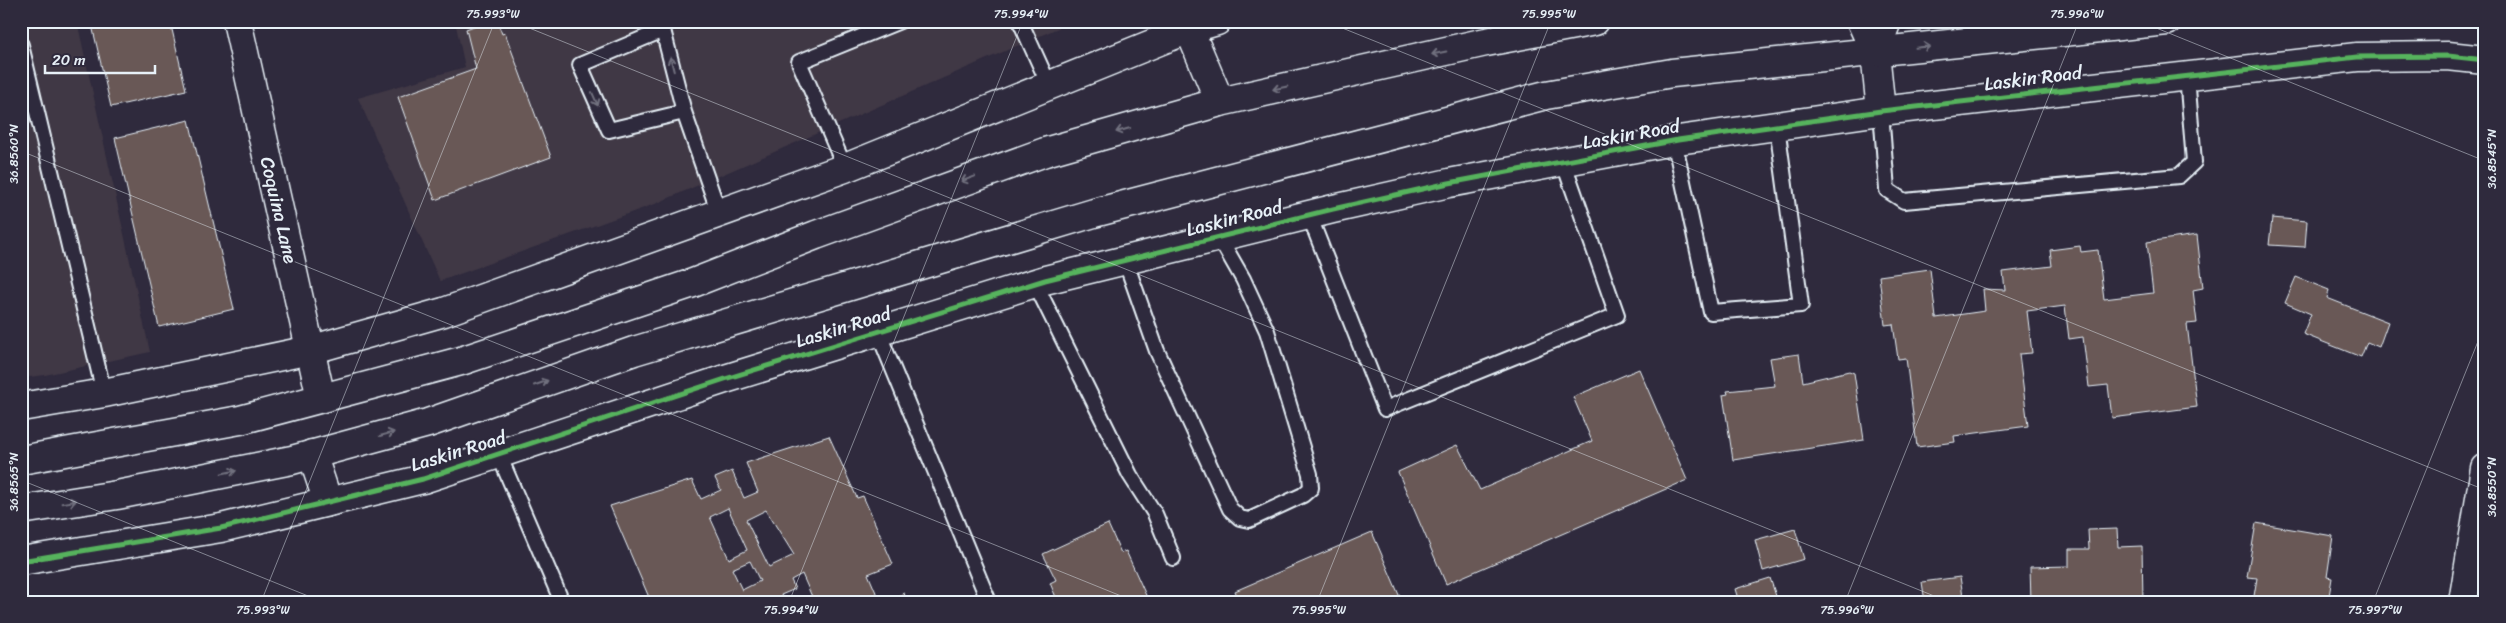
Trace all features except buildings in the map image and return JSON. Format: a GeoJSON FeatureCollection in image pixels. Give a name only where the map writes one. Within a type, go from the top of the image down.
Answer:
{"type":"FeatureCollection","features":[{"type":"Feature","properties":{"kind":"street","name":"Coquina Lane"},"geometry":{"type":"LineString","coordinates":[[237,21],[321,398]]}},
{"type":"Feature","properties":{"kind":"street"},"geometry":{"type":"LineString","coordinates":[[21,407],[104,393],[310,350],[444,312],[845,168],[1049,85],[1188,25],[1217,21]]}},
{"type":"Feature","properties":{"kind":"street"},"geometry":{"type":"LineString","coordinates":[[21,460],[240,420],[461,361],[692,283],[816,235],[1045,152],[1220,102],[1484,32],[1595,21]]}},
{"type":"Feature","properties":{"kind":"street"},"geometry":{"type":"LineString","coordinates":[[1861,21],[1875,52],[1881,111]]}},
{"type":"Feature","properties":{"kind":"street"},"geometry":{"type":"LineString","coordinates":[[1875,52],[1886,21]]}},
{"type":"Feature","properties":{"kind":"street","name":"Laskin Road"},"geometry":{"type":"LineString","coordinates":[[21,510],[117,495],[312,454],[428,423],[634,351],[1094,213],[1546,95],[1672,73],[2166,21]]}},
{"type":"Feature","properties":{"kind":"street"},"geometry":{"type":"LineString","coordinates":[[1188,25],[1220,102]]}},
{"type":"Feature","properties":{"kind":"street","name":"Laskin Road"},"geometry":{"type":"LineString","coordinates":[[21,561],[221,528],[423,479],[726,379],[1034,284],[1309,215],[1449,183],[1674,140],[1881,111],[2357,57],[2448,56],[2485,60]]}},
{"type":"Feature","properties":{"kind":"street"},"geometry":{"type":"LineString","coordinates":[[312,454],[328,502]]}},
{"type":"Feature","properties":{"kind":"street"},"geometry":{"type":"LineString","coordinates":[[2463,602],[2477,554],[2485,468]]}},
{"type":"Feature","properties":{"kind":"lane"},"geometry":{"type":"LineString","coordinates":[[845,168],[799,62],[900,21]]}},
{"type":"Feature","properties":{"kind":"lane"},"geometry":{"type":"LineString","coordinates":[[1020,21],[1049,85]]}},
{"type":"Feature","properties":{"kind":"lane"},"geometry":{"type":"LineString","coordinates":[[684,112],[609,130],[580,65],[663,30],[684,112],[720,213]]}},
{"type":"Feature","properties":{"kind":"lane"},"geometry":{"type":"LineString","coordinates":[[21,45],[104,393]]}},
{"type":"Feature","properties":{"kind":"lane"},"geometry":{"type":"LineString","coordinates":[[1881,111],[1887,190],[1904,201],[2180,176],[2194,162],[2187,76]]}},
{"type":"Feature","properties":{"kind":"lane"},"geometry":{"type":"LineString","coordinates":[[1674,140],[1711,312],[1801,306],[1777,126]]}},
{"type":"Feature","properties":{"kind":"lane"},"geometry":{"type":"LineString","coordinates":[[1309,215],[1385,409],[1617,315],[1563,161]]}},
{"type":"Feature","properties":{"kind":"lane"},"geometry":{"type":"LineString","coordinates":[[1125,260],[1157,351],[1230,509],[1240,518],[1248,520],[1303,495],[1312,488],[1310,474],[1267,331],[1243,279],[1219,237]]}},
{"type":"Feature","properties":{"kind":"lane"},"geometry":{"type":"LineString","coordinates":[[1034,284],[1130,475],[1155,514],[1173,558]]}},
{"type":"Feature","properties":{"kind":"lane"},"geometry":{"type":"LineString","coordinates":[[878,332],[989,602]]}},
{"type":"Feature","properties":{"kind":"lane"},"geometry":{"type":"LineString","coordinates":[[499,455],[562,602]]}},
{"type":"Feature","properties":{"kind":"shaded area"},"geometry":{"type":"Polygon","coordinates":[[[21,21],[77,21],[150,352],[45,375],[21,378],[21,21]]]}},
{"type":"Feature","properties":{"kind":"shaded area"},"geometry":{"type":"Polygon","coordinates":[[[455,21],[1074,21],[655,204],[440,281],[358,98],[465,67],[455,21]]]}},
{"type":"Feature","properties":{"kind":"cycle path"},"geometry":{"type":"LineString","coordinates":[[21,561],[221,528],[423,479],[725,379],[1045,280],[1333,209],[1449,183],[1678,140],[1881,111],[2357,57],[2448,56],[2485,60]]}}]}
